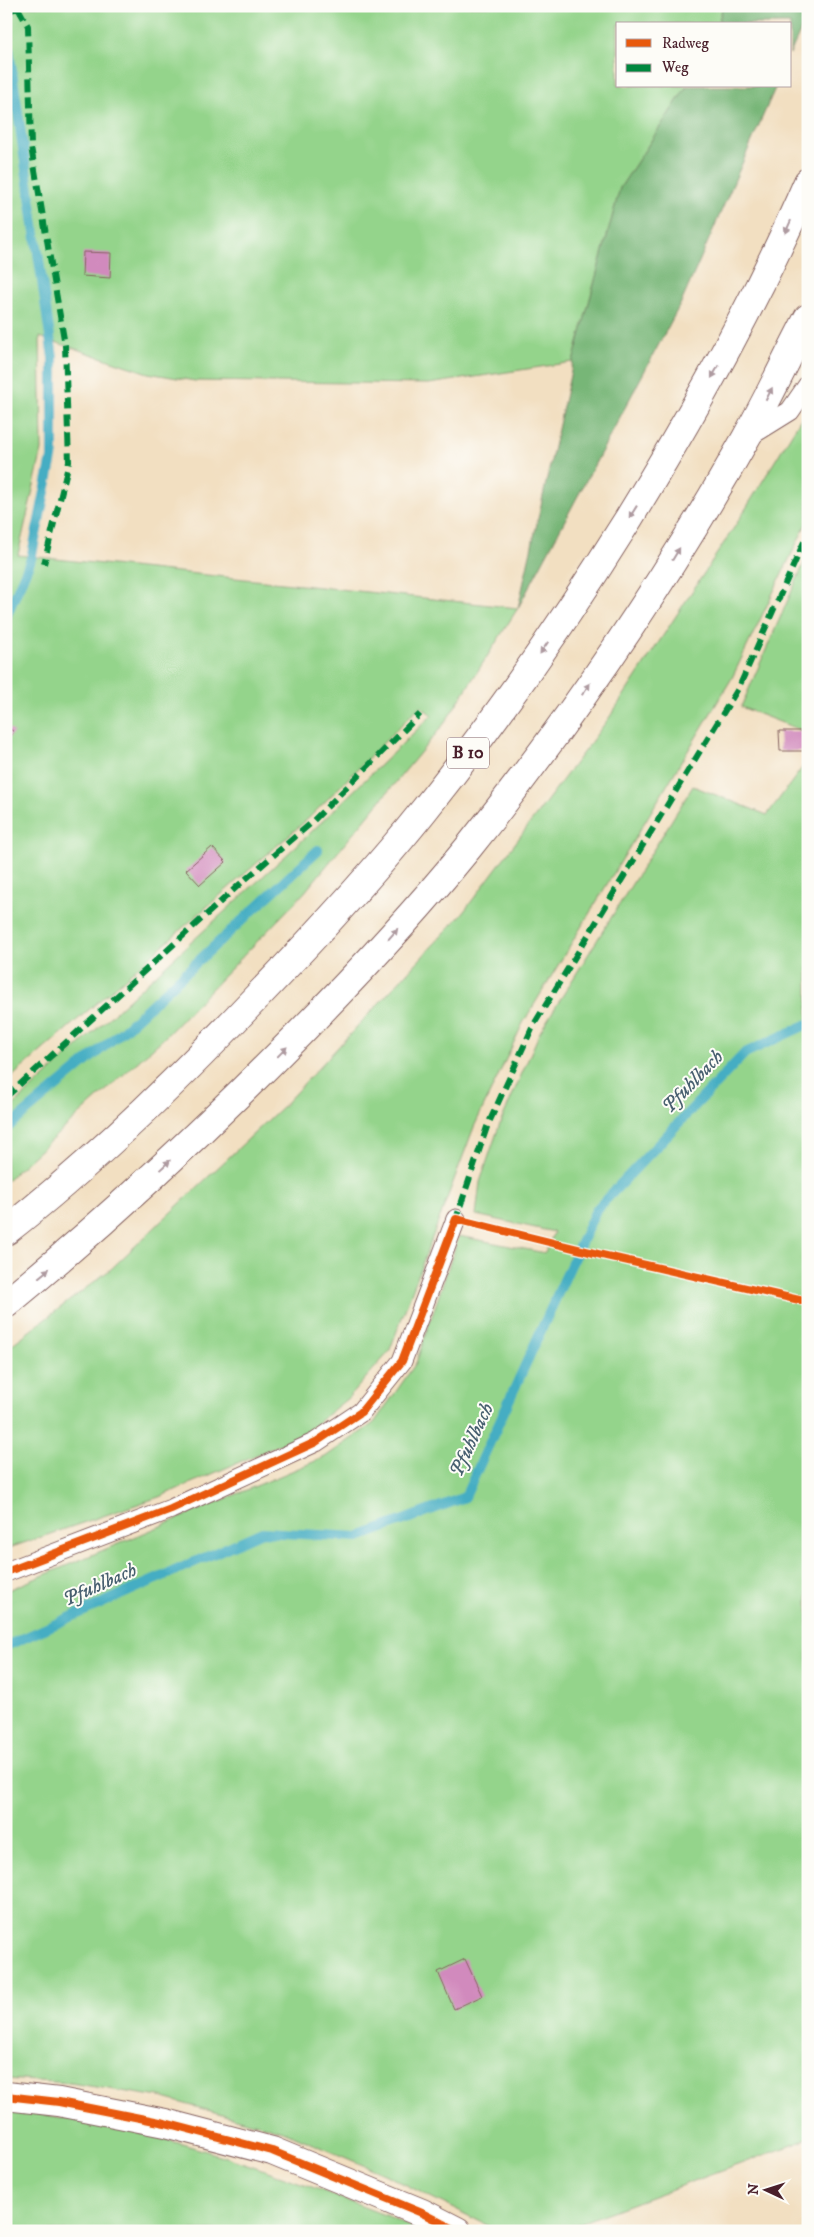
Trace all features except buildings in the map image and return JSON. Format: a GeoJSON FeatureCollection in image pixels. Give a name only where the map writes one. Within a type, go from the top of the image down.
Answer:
{"type":"FeatureCollection","features":[{"type":"Feature","properties":{"kind":"main road","name":"B 10"},"geometry":{"type":"LineString","coordinates":[[6,1231],[42,1203],[178,1079],[316,935],[436,795],[518,688],[590,582],[662,465],[734,339],[808,182]]}},
{"type":"Feature","properties":{"kind":"main road"},"geometry":{"type":"LineString","coordinates":[[6,1304],[80,1243],[222,1113],[363,969],[467,849],[559,729],[658,585],[747,438],[808,318]]}},
{"type":"Feature","properties":{"kind":"main road"},"geometry":{"type":"LineString","coordinates":[[6,2096],[59,2102],[136,2118],[272,2151],[422,2213],[457,2231]]}},
{"type":"Feature","properties":{"kind":"lane"},"geometry":{"type":"LineString","coordinates":[[747,438],[790,411],[808,385]]}},
{"type":"Feature","properties":{"kind":"lane"},"geometry":{"type":"LineString","coordinates":[[6,1572],[171,1510],[316,1442],[361,1412],[402,1361],[456,1218]]}},
{"type":"Feature","properties":{"kind":"green space"},"geometry":{"type":"Polygon","coordinates":[[[6,6],[723,6],[719,22],[616,22],[616,88],[686,88],[620,188],[573,362],[429,384],[195,381],[148,373],[40,337],[42,450],[18,555],[518,608],[444,724],[304,893],[164,1038],[6,1181],[6,1112],[307,836],[432,715],[420,706],[310,817],[6,1082],[6,6]]]}},
{"type":"Feature","properties":{"kind":"green space"},"geometry":{"type":"Polygon","coordinates":[[[723,6],[808,6],[808,14],[792,50],[792,22],[719,22],[723,6]]]}},
{"type":"Feature","properties":{"kind":"green space"},"geometry":{"type":"Polygon","coordinates":[[[686,88],[775,88],[682,301],[518,608],[573,362],[620,188],[686,88]]]}},
{"type":"Feature","properties":{"kind":"green space"},"geometry":{"type":"Polygon","coordinates":[[[808,407],[808,520],[732,678],[523,1023],[474,1127],[389,1352],[348,1398],[302,1435],[159,1497],[6,1549],[6,1349],[111,1269],[284,1105],[462,914],[609,718],[737,523],[808,407]]]}},
{"type":"Feature","properties":{"kind":"green space"},"geometry":{"type":"Polygon","coordinates":[[[808,554],[808,733],[741,707],[808,554]]]}},
{"type":"Feature","properties":{"kind":"green space"},"geometry":{"type":"Polygon","coordinates":[[[808,760],[808,2139],[558,2231],[499,2231],[384,2174],[283,2131],[160,2097],[70,2083],[6,2079],[6,1591],[325,1457],[374,1423],[416,1363],[459,1236],[545,1253],[554,1232],[476,1215],[480,1182],[499,1126],[540,1032],[693,786],[767,815],[808,760]]]}},
{"type":"Feature","properties":{"kind":"green space"},"geometry":{"type":"Polygon","coordinates":[[[6,2111],[90,2122],[172,2141],[294,2180],[421,2231],[6,2231],[6,2111]]]}},
{"type":"Feature","properties":{"kind":"waterway"},"geometry":{"type":"LineString","coordinates":[[6,617],[31,559],[53,453],[53,358],[9,50]]}},
{"type":"Feature","properties":{"kind":"waterway"},"geometry":{"type":"LineString","coordinates":[[6,1129],[125,1029],[318,850]]}},
{"type":"Feature","properties":{"kind":"waterway","name":"Pfuhlbach"},"geometry":{"type":"LineString","coordinates":[[6,1646],[262,1532],[359,1537],[465,1497],[596,1210],[745,1053],[808,1024]]}},
{"type":"Feature","properties":{"kind":"marked path"},"geometry":{"type":"LineString","coordinates":[[6,12],[23,6]]}},
{"type":"Feature","properties":{"kind":"marked path"},"geometry":{"type":"LineString","coordinates":[[18,8],[28,26],[31,147],[65,345],[69,462],[44,564]]}},
{"type":"Feature","properties":{"kind":"marked path"},"geometry":{"type":"LineString","coordinates":[[460,1220],[456,1219],[487,1127],[533,1026],[739,687],[808,533]]}},
{"type":"Feature","properties":{"kind":"marked path"},"geometry":{"type":"LineString","coordinates":[[6,1097],[240,884],[310,824],[420,714]]}},
{"type":"Feature","properties":{"kind":"cycle path"},"geometry":{"type":"LineString","coordinates":[[6,1572],[171,1509],[316,1442],[361,1412],[402,1361],[456,1219],[602,1255],[808,1302]]}},
{"type":"Feature","properties":{"kind":"cycle path"},"geometry":{"type":"LineString","coordinates":[[6,2096],[59,2102],[165,2123],[272,2151],[422,2213],[457,2231]]}}]}
